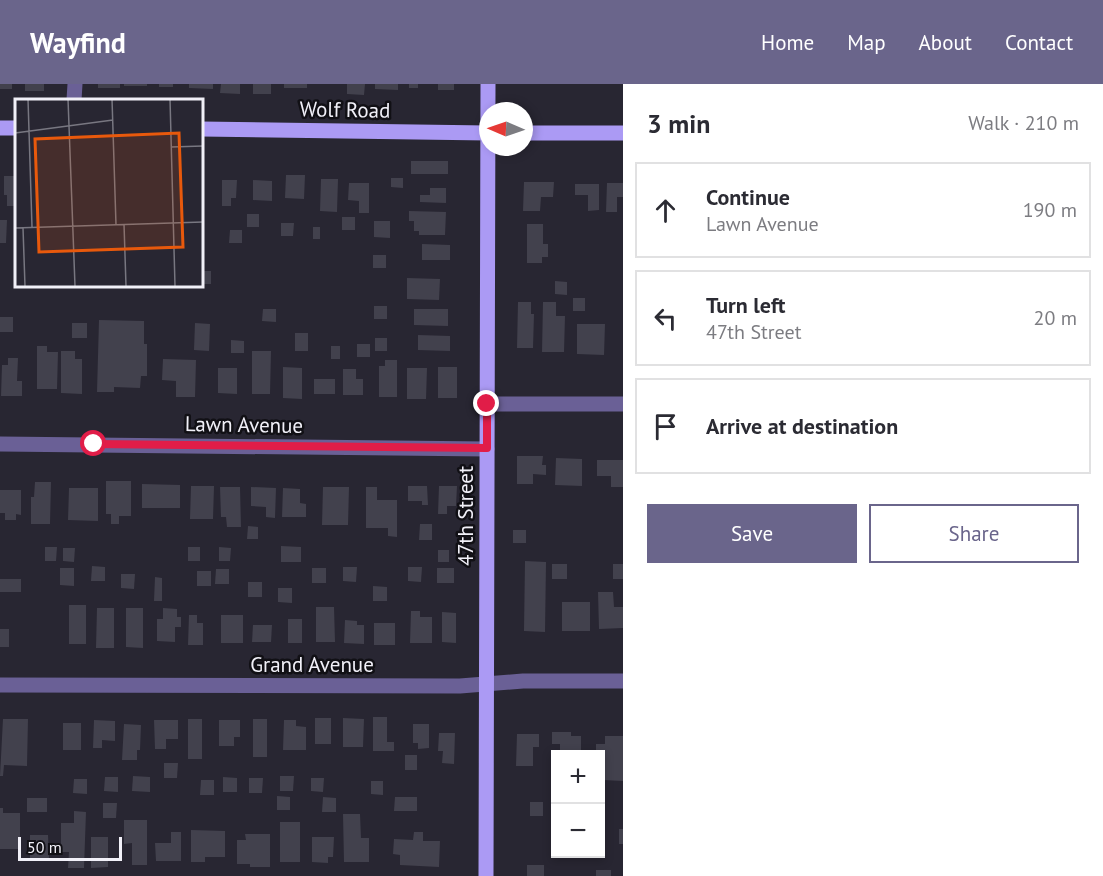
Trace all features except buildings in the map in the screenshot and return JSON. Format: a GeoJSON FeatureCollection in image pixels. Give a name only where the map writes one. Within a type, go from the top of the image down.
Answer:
{"type":"FeatureCollection","features":[{"type":"Feature","properties":{"kind":"main road","name":"47th Street"},"geometry":{"type":"LineString","coordinates":[[488,84],[488,102]]}},
{"type":"Feature","properties":{"kind":"main road","name":"Wolf Road"},"geometry":{"type":"LineString","coordinates":[[202,129],[479,133]]}},
{"type":"Feature","properties":{"kind":"main road"},"geometry":{"type":"LineString","coordinates":[[533,133],[623,133]]}},
{"type":"Feature","properties":{"kind":"main road","name":"47th Street"},"geometry":{"type":"LineString","coordinates":[[486,876],[488,156]]}},
{"type":"Feature","properties":{"kind":"street"},"geometry":{"type":"LineString","coordinates":[[487,404],[623,404]]}},
{"type":"Feature","properties":{"kind":"street","name":"Lawn Avenue"},"geometry":{"type":"LineString","coordinates":[[0,444],[487,448]]}},
{"type":"Feature","properties":{"kind":"street","name":"Grand Avenue"},"geometry":{"type":"LineString","coordinates":[[0,685],[460,686],[486,683],[623,681]]}},
{"type":"Feature","properties":{"kind":"route"},"geometry":{"type":"LineString","coordinates":[[94,444],[487,448],[487,404]]}}]}
